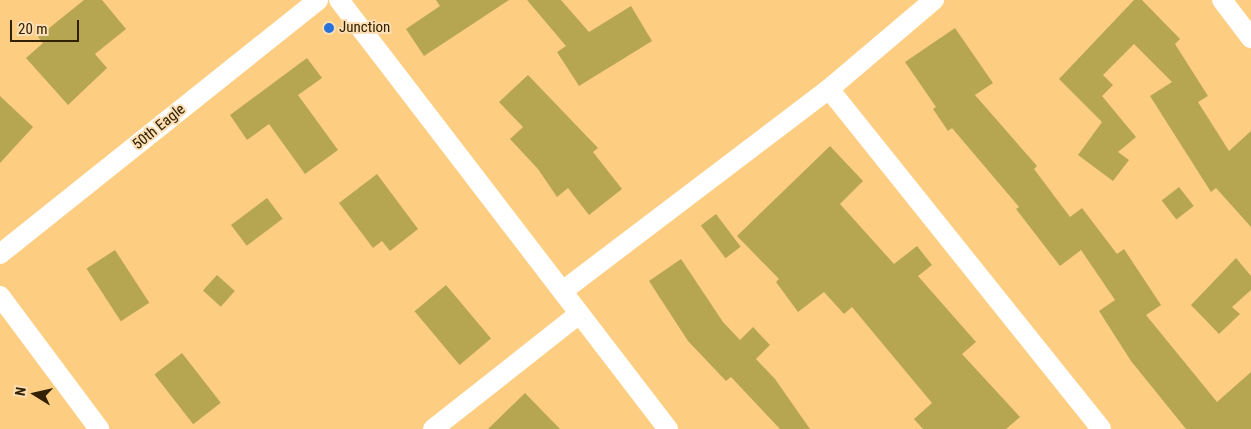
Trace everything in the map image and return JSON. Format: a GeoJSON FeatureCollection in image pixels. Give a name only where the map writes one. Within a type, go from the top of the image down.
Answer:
{"type":"FeatureCollection","features":[{"type":"Feature","properties":{"kind":"street","name":"50th Eagle"},"geometry":{"type":"LineString","coordinates":[[0,254],[318,0]]}},
{"type":"Feature","properties":{"kind":"street"},"geometry":{"type":"LineString","coordinates":[[339,0],[564,290],[579,314],[668,429]]}},
{"type":"Feature","properties":{"kind":"street"},"geometry":{"type":"LineString","coordinates":[[564,290],[830,89],[934,0]]}},
{"type":"Feature","properties":{"kind":"street"},"geometry":{"type":"LineString","coordinates":[[1222,0],[1251,38]]}},
{"type":"Feature","properties":{"kind":"street"},"geometry":{"type":"LineString","coordinates":[[830,89],[1101,429]]}},
{"type":"Feature","properties":{"kind":"street"},"geometry":{"type":"LineString","coordinates":[[0,296],[99,429]]}},
{"type":"Feature","properties":{"kind":"street"},"geometry":{"type":"LineString","coordinates":[[433,429],[579,314]]}},
{"type":"Feature","properties":{"kind":"building"},"geometry":{"type":"Polygon","coordinates":[[[84,0],[102,0],[126,29],[95,54],[107,68],[68,105],[26,58],[43,43],[38,37],[84,0]]]}},
{"type":"Feature","properties":{"kind":"building"},"geometry":{"type":"Polygon","coordinates":[[[436,0],[509,0],[424,56],[406,29],[440,6],[436,0]]]}},
{"type":"Feature","properties":{"kind":"building"},"geometry":{"type":"Polygon","coordinates":[[[527,0],[561,0],[589,32],[631,6],[652,41],[579,86],[557,52],[566,46],[527,0]]]}},
{"type":"Feature","properties":{"kind":"building"},"geometry":{"type":"Polygon","coordinates":[[[1134,0],[1142,0],[1180,39],[1175,44],[1208,96],[1198,102],[1229,151],[1251,131],[1251,227],[1216,188],[1211,192],[1150,96],[1172,82],[1134,44],[1103,75],[1113,85],[1102,96],[1136,137],[1118,152],[1129,160],[1113,181],[1078,155],[1102,122],[1059,79],[1134,0]]]}},
{"type":"Feature","properties":{"kind":"building"},"geometry":{"type":"Polygon","coordinates":[[[955,28],[993,83],[975,95],[1037,166],[1034,169],[1070,217],[1082,208],[1117,254],[1124,249],[1161,305],[1146,315],[1217,402],[1251,372],[1251,429],[1186,429],[1131,361],[1099,311],[1115,300],[1081,250],[1060,266],[1016,209],[1019,207],[952,128],[948,131],[933,109],[936,107],[905,62],[955,28]]]}},
{"type":"Feature","properties":{"kind":"building"},"geometry":{"type":"Polygon","coordinates":[[[307,58],[322,78],[298,95],[338,150],[305,174],[269,124],[247,140],[230,115],[307,58]]]}},
{"type":"Feature","properties":{"kind":"building"},"geometry":{"type":"Polygon","coordinates":[[[528,75],[598,148],[593,152],[622,189],[589,215],[568,188],[557,197],[538,169],[510,139],[523,127],[499,102],[528,75]]]}},
{"type":"Feature","properties":{"kind":"building"},"geometry":{"type":"Polygon","coordinates":[[[0,96],[33,127],[0,163],[0,96]]]}},
{"type":"Feature","properties":{"kind":"building"},"geometry":{"type":"Polygon","coordinates":[[[830,146],[863,181],[840,204],[894,264],[917,246],[932,265],[918,276],[976,342],[962,354],[1020,417],[1006,429],[923,429],[914,419],[932,403],[852,307],[844,314],[824,292],[798,312],[776,282],[779,279],[737,236],[830,146]]]}},
{"type":"Feature","properties":{"kind":"building"},"geometry":{"type":"Polygon","coordinates":[[[377,174],[418,229],[390,251],[382,241],[373,248],[339,203],[377,174]]]}},
{"type":"Feature","properties":{"kind":"building"},"geometry":{"type":"Polygon","coordinates":[[[1179,187],[1194,206],[1176,219],[1162,201],[1179,187]]]}},
{"type":"Feature","properties":{"kind":"building"},"geometry":{"type":"Polygon","coordinates":[[[267,198],[283,219],[247,246],[231,225],[267,198]]]}},
{"type":"Feature","properties":{"kind":"building"},"geometry":{"type":"Polygon","coordinates":[[[716,214],[741,247],[726,258],[701,225],[716,214]]]}},
{"type":"Feature","properties":{"kind":"building"},"geometry":{"type":"Polygon","coordinates":[[[115,250],[149,303],[121,321],[86,269],[115,250]]]}},
{"type":"Feature","properties":{"kind":"building"},"geometry":{"type":"Polygon","coordinates":[[[1236,258],[1251,276],[1251,290],[1232,307],[1240,314],[1219,334],[1191,305],[1236,258]]]}},
{"type":"Feature","properties":{"kind":"building"},"geometry":{"type":"Polygon","coordinates":[[[681,259],[723,322],[740,340],[753,327],[770,345],[756,359],[775,379],[810,429],[780,429],[731,377],[726,381],[688,341],[649,281],[681,259]]]}},
{"type":"Feature","properties":{"kind":"building"},"geometry":{"type":"Polygon","coordinates":[[[217,275],[235,291],[221,307],[203,291],[217,275]]]}},
{"type":"Feature","properties":{"kind":"building"},"geometry":{"type":"Polygon","coordinates":[[[446,285],[491,339],[460,365],[415,311],[446,285]]]}},
{"type":"Feature","properties":{"kind":"building"},"geometry":{"type":"Polygon","coordinates":[[[182,353],[221,403],[193,424],[154,375],[182,353]]]}},
{"type":"Feature","properties":{"kind":"building"},"geometry":{"type":"Polygon","coordinates":[[[525,393],[560,429],[488,429],[525,393]]]}},
{"type":"Feature","properties":{"kind":"place","name":"Junction"},"geometry":{"type":"Point","coordinates":[329,28]}}]}
